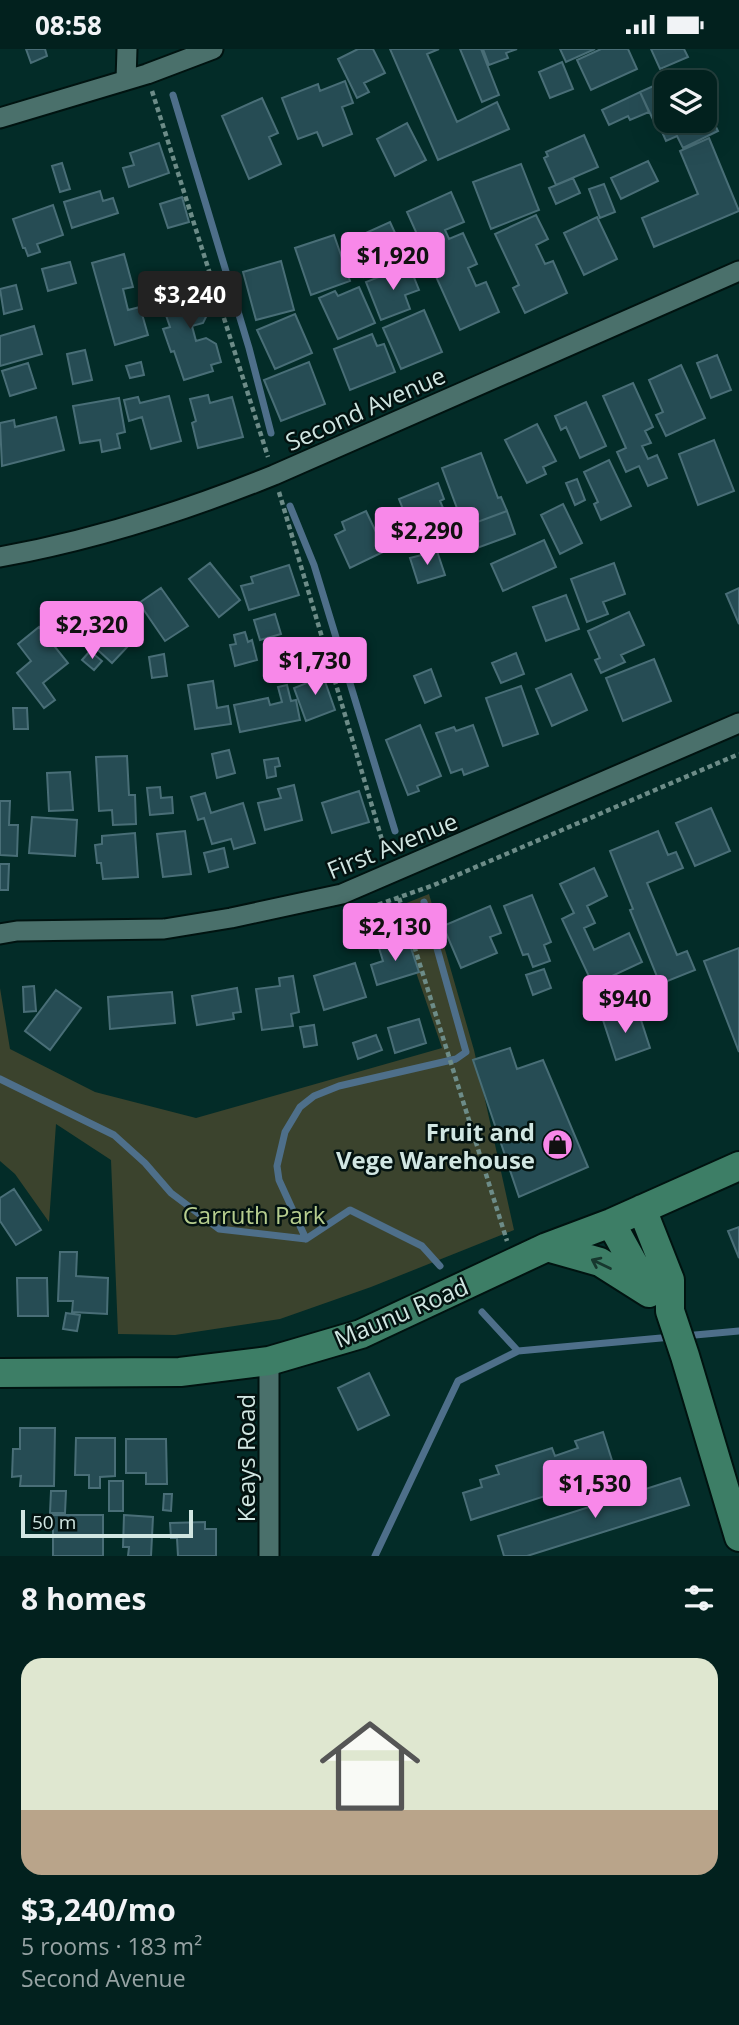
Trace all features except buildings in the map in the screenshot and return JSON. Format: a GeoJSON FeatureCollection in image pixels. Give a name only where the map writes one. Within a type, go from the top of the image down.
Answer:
{"type":"FeatureCollection","features":[{"type":"Feature","properties":{"kind":"main road","name":"Maunu Road"},"geometry":{"type":"LineString","coordinates":[[0,1373],[180,1372],[268,1361],[360,1334],[547,1247],[611,1223],[739,1166]]}},
{"type":"Feature","properties":{"kind":"main road"},"geometry":{"type":"LineString","coordinates":[[642,1209],[670,1280],[659,1302]]}},
{"type":"Feature","properties":{"kind":"main road"},"geometry":{"type":"LineString","coordinates":[[611,1223],[659,1302],[685,1356],[739,1537]]}},
{"type":"Feature","properties":{"kind":"main road"},"geometry":{"type":"LineString","coordinates":[[547,1247],[600,1262],[659,1302]]}},
{"type":"Feature","properties":{"kind":"street"},"geometry":{"type":"LineString","coordinates":[[127,49],[127,80]]}},
{"type":"Feature","properties":{"kind":"street"},"geometry":{"type":"LineString","coordinates":[[0,118],[147,74],[213,49]]}},
{"type":"Feature","properties":{"kind":"street","name":"Second Avenue"},"geometry":{"type":"LineString","coordinates":[[0,557],[37,551],[128,527],[218,498],[739,271]]}},
{"type":"Feature","properties":{"kind":"street","name":"First Avenue"},"geometry":{"type":"LineString","coordinates":[[0,934],[18,931],[164,929],[231,918],[342,894],[739,723]]}},
{"type":"Feature","properties":{"kind":"street","name":"Keays Road"},"geometry":{"type":"LineString","coordinates":[[268,1361],[269,1556]]}},
{"type":"Feature","properties":{"kind":"path"},"geometry":{"type":"LineString","coordinates":[[147,74],[274,475],[385,850],[376,855]]}},
{"type":"Feature","properties":{"kind":"path"},"geometry":{"type":"LineString","coordinates":[[399,898],[514,1262]]}},
{"type":"Feature","properties":{"kind":"green space","name":"Carruth Park"},"geometry":{"type":"Polygon","coordinates":[[[429,894],[474,1050],[514,1230],[371,1287],[280,1319],[175,1335],[118,1334],[111,1160],[56,1124],[49,1222],[15,1174],[0,1161],[0,988],[10,1049],[95,1092],[196,1118],[442,1048],[394,908],[429,894]]]}},
{"type":"Feature","properties":{"kind":"waterway"},"geometry":{"type":"LineString","coordinates":[[173,95],[249,348],[271,433]]}},
{"type":"Feature","properties":{"kind":"waterway"},"geometry":{"type":"LineString","coordinates":[[290,506],[314,565],[395,831]]}},
{"type":"Feature","properties":{"kind":"waterway"},"geometry":{"type":"LineString","coordinates":[[306,1239],[279,1180],[277,1166],[285,1132],[300,1107],[314,1096],[339,1086],[456,1059],[466,1052],[424,902]]}},
{"type":"Feature","properties":{"kind":"waterway"},"geometry":{"type":"LineString","coordinates":[[0,1079],[114,1135],[145,1163],[171,1193],[219,1229],[306,1239],[350,1210],[422,1246],[440,1266]]}},
{"type":"Feature","properties":{"kind":"waterway"},"geometry":{"type":"LineString","coordinates":[[482,1312],[518,1351]]}},
{"type":"Feature","properties":{"kind":"waterway"},"geometry":{"type":"LineString","coordinates":[[684,1336],[739,1331]]}},
{"type":"Feature","properties":{"kind":"waterway"},"geometry":{"type":"LineString","coordinates":[[375,1556],[458,1381],[518,1351],[672,1337]]}},
{"type":"Feature","properties":{"kind":"place","name":"Fruit and Vege Warehouse"},"geometry":{"type":"Point","coordinates":[558,1145]}}]}
